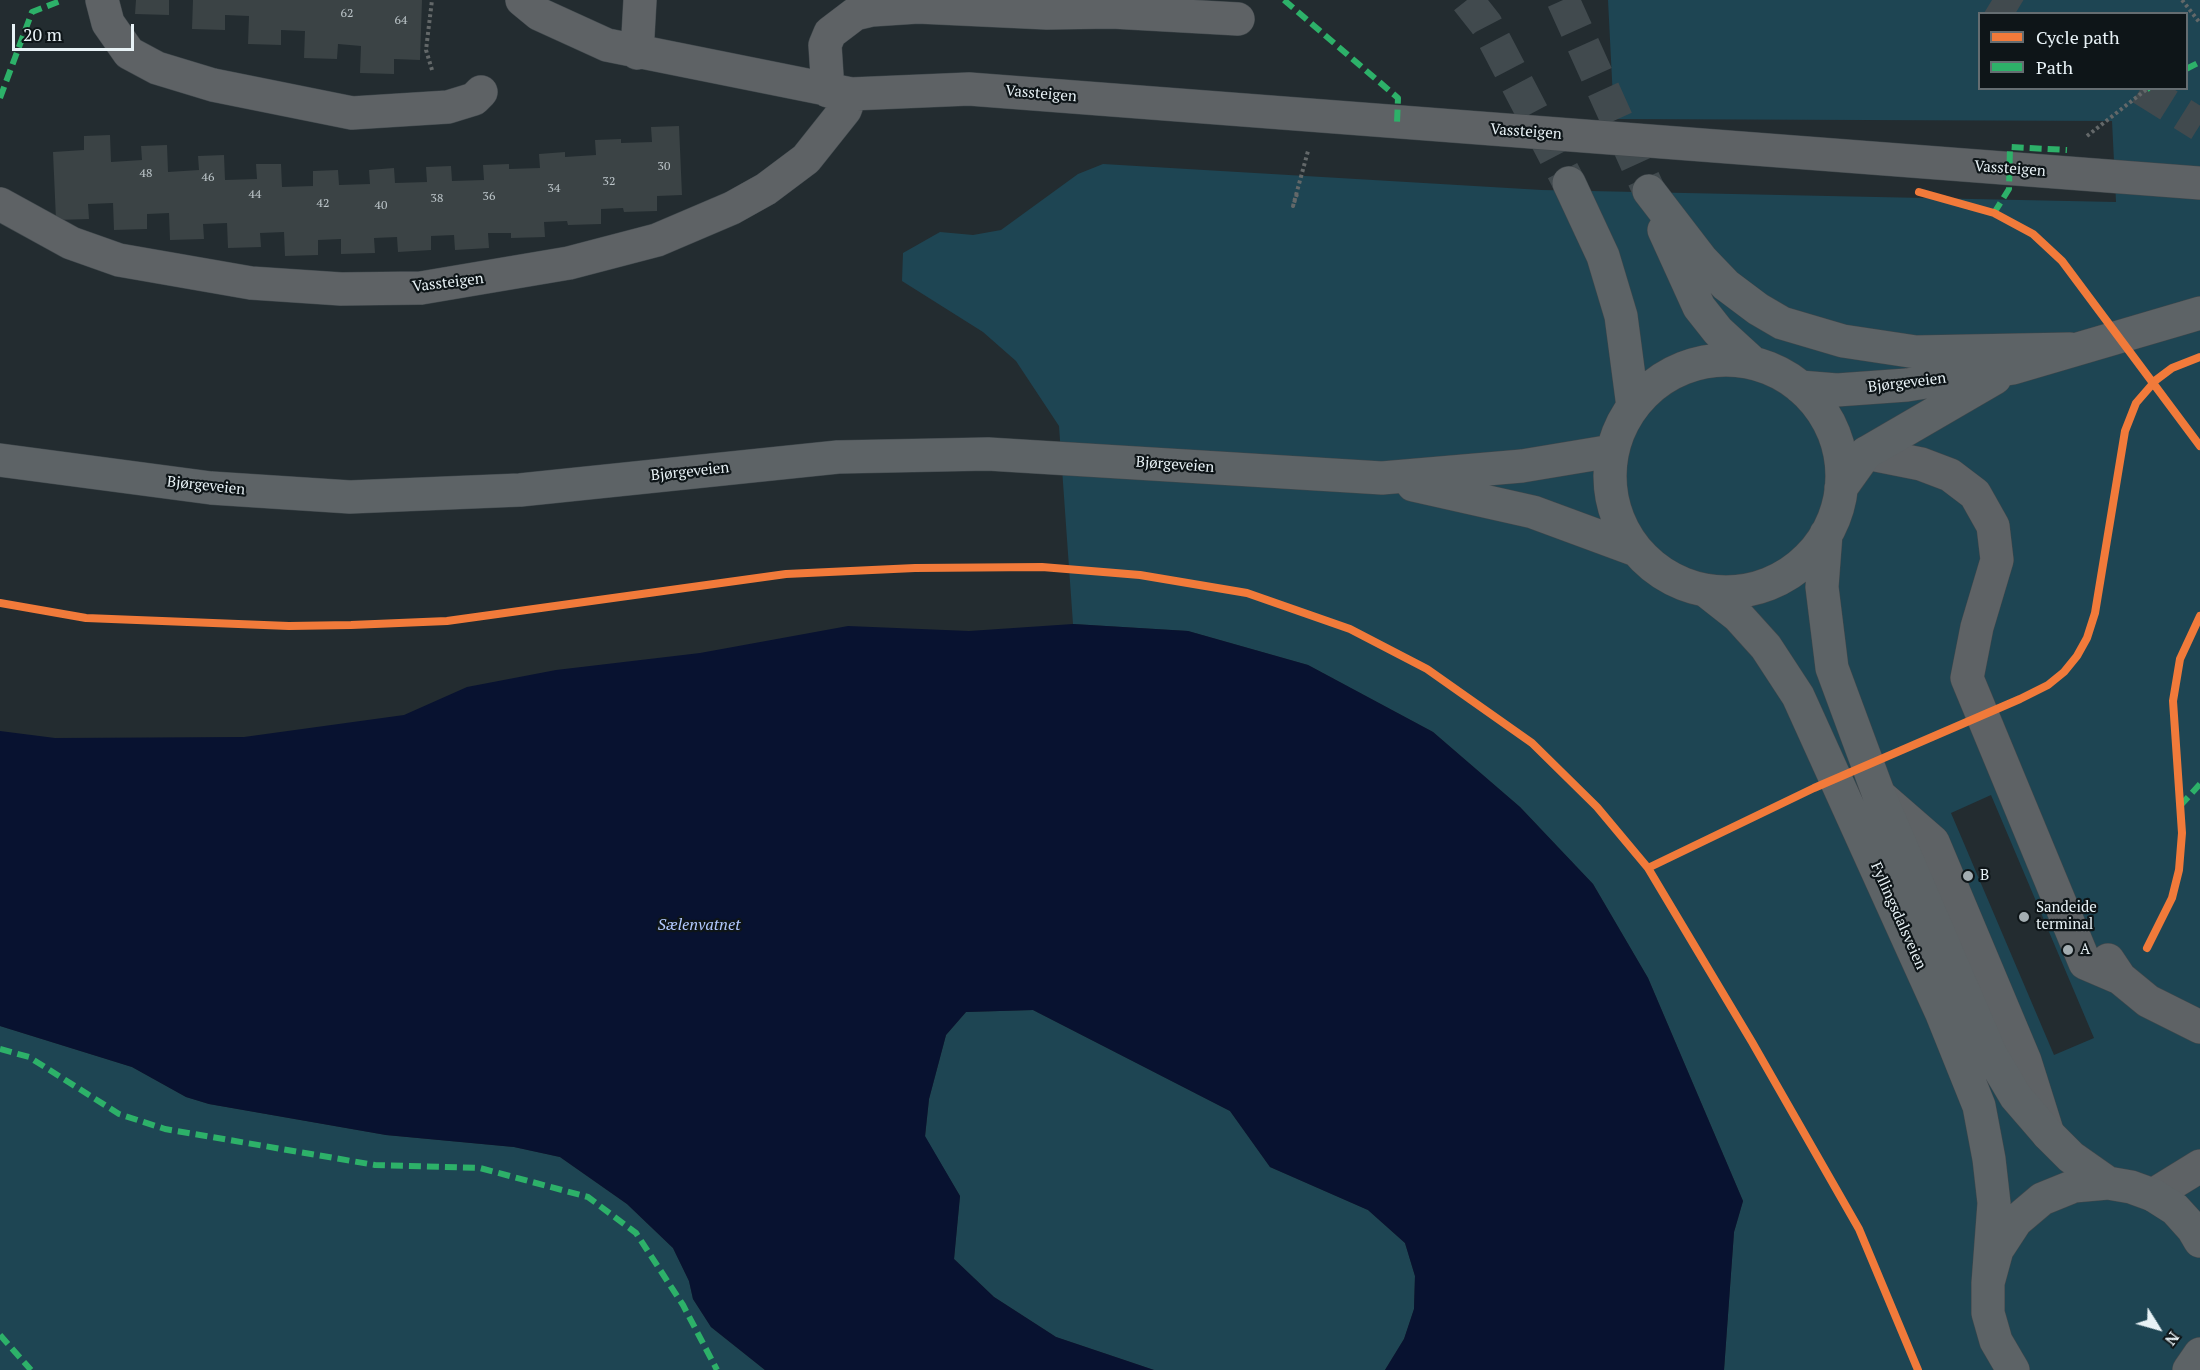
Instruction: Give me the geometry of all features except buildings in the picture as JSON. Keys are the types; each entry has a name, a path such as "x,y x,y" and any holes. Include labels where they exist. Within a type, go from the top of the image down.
{"main road":[{"path":"1569,183 1603,256 1621,316 1633,406"},
{"path":"1754,363 1718,331 1699,307 1673,252 1649,191 1702,260 1726,285 1782,323 1844,341 1916,352 2070,349"},
{"name":"Bjørgeveien","path":"1800,387 1837,390 1907,385 2013,368 2070,349 2200,313"},
{"path":"1720,360 1754,363 1778,372 1800,387 1828,421 1841,463 1841,488 1836,512 1826,534 1812,554 1790,573 1763,586 1735,592 1705,590 1671,578 1656,569 1636,550 1622,528 1613,504 1610,477 1612,451 1620,428 1633,406 1657,383 1687,367 1720,360"},
{"name":"Bjørgeveien","path":"1841,488 1866,453 2013,368"},
{"name":"Bjørgeveien","path":"0,460 211,488 350,497 520,490 838,457 988,454 1382,478 1522,466 1612,451"},
{"name":"Bjørgeveien","path":"1382,478 1533,512 1636,550"},
{"name":"Fyllingsdalsveien","path":"1826,534 1822,587 1832,668 1879,795 1992,1055 2016,1097 2071,1157 2108,1183"},
{"name":"Fyllingsdalsveien","path":"1705,590 1738,616 1766,647 1798,696 1942,1014 1978,1106 1989,1159 1994,1203 1988,1283"},
{"path":"2013,1370 1996,1341 1988,1313 1988,1283 1997,1250 2016,1221 2042,1199 2074,1186 2108,1183 2131,1187 2153,1195 2175,1209 2193,1229 2200,1241"},
{"path":"2189,1370 2200,1354"}],"street":[{"path":"102,0 108,23 129,53 157,68 213,85 352,113 444,107 474,99 481,92"},
{"name":"Vassteigen","path":"522,0 539,14 607,45 637,53 839,92 969,89 2200,183"},
{"path":"637,53 640,0"},
{"path":"839,92 825,45 830,33 840,22 855,14 872,10 918,7 1047,13 1112,12 1238,20"},
{"name":"Vassteigen","path":"0,204 71,243 119,260 251,283 341,289 421,288 496,278 569,263 657,240 732,208 766,189 806,159 845,110 839,92"},
{"path":"1866,453 1921,464 1950,475 1975,494 1993,526 1997,560 1977,627 1993,691 2060,862 2102,952 2120,978 2148,1001 2200,1027"},
{"path":"2153,1195 2200,1166"}],"path":[{"path":"432,0 426,50 444,107"},
{"path":"2182,0 2200,23"},
{"path":"2098,128 2146,90"},
{"path":"1297,194 1293,206 1310,145"}],"shaded area":[{"path":"1608,0 2200,0 2200,1370 1724,1370 1734,1232 1743,1201 1648,978 1593,884 1520,807 1433,732 1308,665 1188,631 1073,624 1059,426 1016,361 983,332 902,281 903,253 940,232 973,235 1001,230 1078,174 1103,164 1542,190 2116,202 2112,121 1614,119","holes":["1991,795 2094,1038 2054,1055 1951,813"]},
{"path":"1033,1010 1230,1111 1270,1167 1368,1210 1405,1243 1415,1276 1414,1309 1404,1339 1385,1370 1154,1370 1056,1337 994,1297 954,1259 960,1196 925,1137 929,1099 946,1035 966,1012"},
{"path":"0,1026 132,1067 186,1097 209,1104 386,1135 514,1147 560,1157 627,1204 673,1248 689,1281 693,1299 711,1327 765,1370 0,1370"}],"water":[{"name":"Sælenvatnet","path":"1073,624 1188,631 1308,665 1433,732 1520,807 1593,884 1648,978 1743,1201 1734,1232 1724,1370 1385,1370 1404,1339 1414,1309 1415,1276 1405,1243 1368,1210 1270,1167 1230,1111 1033,1010 966,1012 946,1035 929,1099 925,1136 960,1196 954,1259 994,1297 1056,1337 1154,1370 765,1370 711,1327 693,1299 689,1281 673,1248 627,1204 560,1157 514,1147 386,1135 209,1104 186,1097 132,1067 0,1026 0,731 55,738 244,737 404,715 467,687 556,670 700,653 848,626 969,631"}],"tunnel":[{"path":"1467,0 1486,24 1569,183"},
{"path":"1563,0 1649,191"},
{"path":"1992,0 2012,12"},
{"path":"2144,90 2200,125"}],"marked path":[{"path":"0,98 32,12 63,0"},
{"path":"1284,0 1398,98 1397,123"},
{"path":"2188,68 2200,62"},
{"path":"1994,213 2009,189 2010,147 2067,150"},
{"path":"2180,806 2200,784"},
{"path":"0,1049 29,1057 119,1114 165,1129 375,1165 480,1168 588,1197 636,1233 683,1305 717,1370"},
{"path":"0,1335 31,1370"}],"cycle path":[{"path":"1919,192 1994,213 2033,234 2062,261 2200,446"},
{"path":"1648,868 1814,788 2020,699 2048,685 2064,672 2077,656 2087,638 2095,613 2125,431 2136,403 2156,380 2172,368 2200,357"},
{"path":"0,603 86,618 289,626 351,625 447,621 786,574 915,568 1042,567 1140,575 1247,593 1350,629 1427,669 1532,743 1597,807 1648,868 1752,1042 1859,1229 1918,1370"},
{"path":"2147,948 2172,898 2179,870 2182,833 2173,701 2180,659 2200,616"}],"place":[{"name":"B","path":"1968,876"},
{"name":"Sandeide terminal","path":"2024,917"},
{"name":"A","path":"2068,950"}]}
